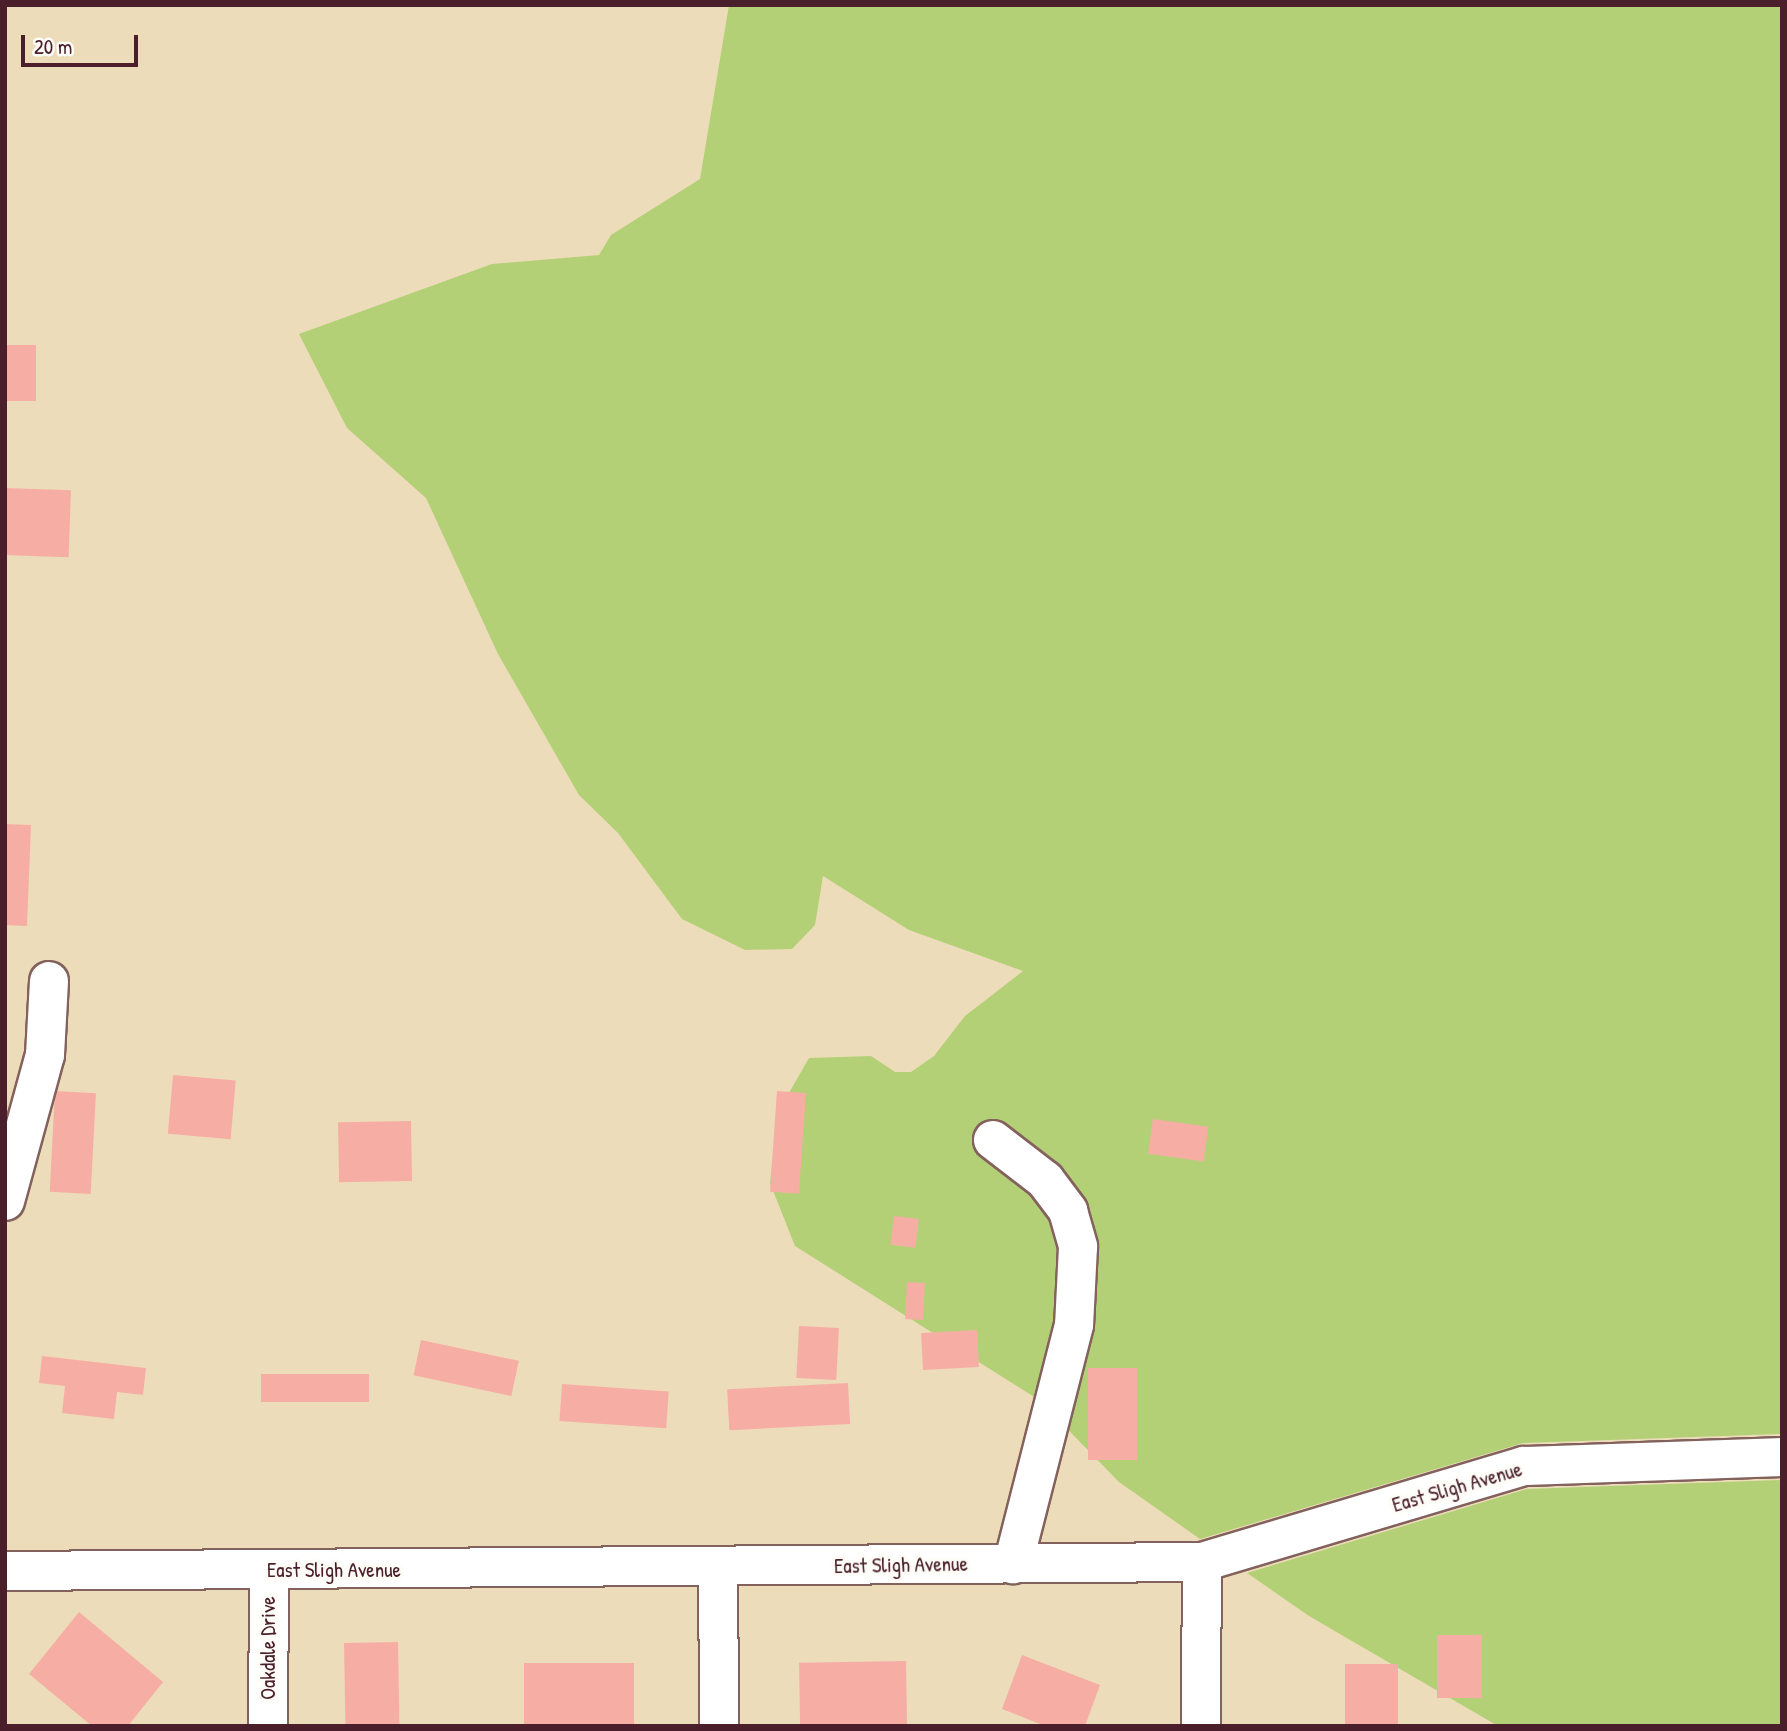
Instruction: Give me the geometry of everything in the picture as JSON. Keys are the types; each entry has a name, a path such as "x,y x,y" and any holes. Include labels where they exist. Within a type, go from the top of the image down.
{"street":[{"path":"5,1201 45,1055 49,981"},
{"path":"993,1140 1045,1181 1068,1211 1078,1247 1074,1325 1013,1564"},
{"name":"East Sligh Avenue","path":"5,1571 1202,1562 1524,1466 1782,1457"},
{"path":"1201,1726 1202,1562"},
{"path":"718,1566 719,1726"},
{"name":"Oakdale Drive","path":"268,1726 269,1570"}],"green space":[{"path":"729,5 1782,5 1782,1434 1523,1443 1200,1539 1119,1482 1039,1400 795,1246 770,1183 778,1112 809,1058 871,1056 895,1072 911,1072 934,1056 965,1016 1023,971 909,930 823,876 815,925 792,949 745,950 682,919 618,833 579,795 498,654 426,498 347,428 299,334 492,264 599,255 611,235 700,179"},
{"path":"1782,1480 1782,1726 1498,1726 1309,1616 1247,1573 1527,1489"}],"building":[{"path":"5,345 36,345 36,401 5,401"},
{"path":"5,488 71,490 69,557 5,555"},
{"path":"5,824 31,825 27,926 5,925"},
{"path":"173,1075 236,1080 231,1139 168,1134"},
{"path":"55,1091 96,1093 91,1194 50,1192"},
{"path":"777,1091 806,1093 799,1194 770,1192"},
{"path":"1153,1119 1208,1127 1204,1161 1148,1154"},
{"path":"411,1121 412,1181 339,1182 338,1122"},
{"path":"894,1216 919,1219 915,1248 890,1245"},
{"path":"907,1282 925,1283 923,1320 905,1319"},
{"path":"799,1326 839,1328 836,1380 796,1378"},
{"path":"977,1330 979,1367 923,1370 921,1333"},
{"path":"421,1340 519,1361 511,1396 414,1375"},
{"path":"42,1356 146,1368 143,1395 117,1392 114,1419 62,1413 65,1386 39,1383"},
{"path":"1088,1368 1137,1368 1137,1460 1088,1460"},
{"path":"261,1374 369,1374 369,1402 261,1402"},
{"path":"848,1383 850,1424 729,1430 727,1389"},
{"path":"562,1384 669,1391 666,1428 559,1421"},
{"path":"79,1612 163,1682 128,1726 92,1726 29,1674"},
{"path":"1437,1635 1482,1635 1482,1698 1437,1698"},
{"path":"398,1642 399,1726 345,1726 344,1643"},
{"path":"1022,1655 1100,1685 1085,1726 1045,1726 1002,1709"},
{"path":"906,1661 907,1726 800,1726 799,1663"},
{"path":"524,1663 634,1663 634,1726 524,1726"},
{"path":"1345,1664 1398,1664 1398,1726 1345,1726"}]}
